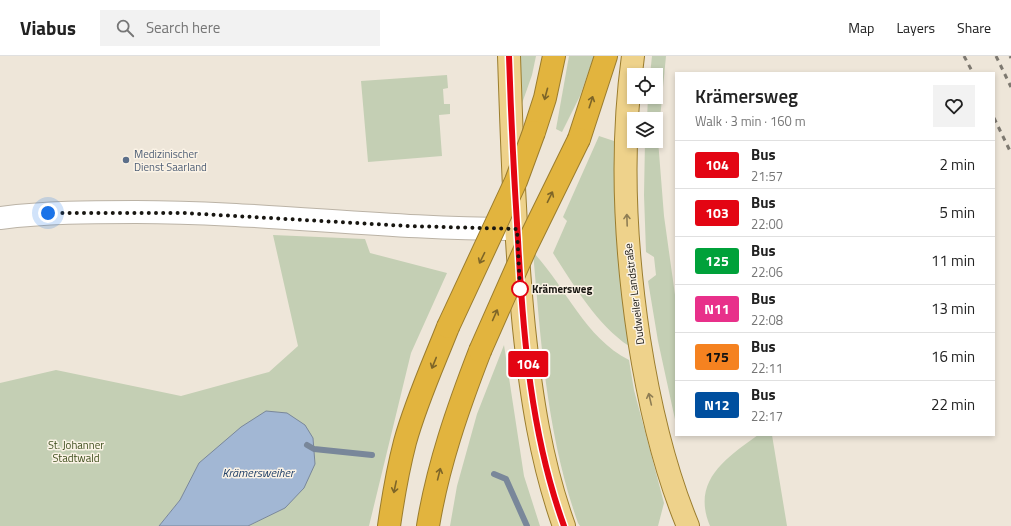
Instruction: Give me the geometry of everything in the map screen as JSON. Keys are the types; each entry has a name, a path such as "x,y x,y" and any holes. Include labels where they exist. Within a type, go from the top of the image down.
{"highway":[{"path":"389,526 405,442 420,396 448,327 513,188 546,98 554,56"},
{"path":"428,526 444,455 458,407 480,351 526,247 579,139 606,56"}],"main road":[{"path":"508,56 520,288 531,388 549,481 564,526"},
{"name":"Dudweiler Landstraße","path":"633,56 626,138 628,249 632,295 648,391 676,516 688,526"}],"street":[{"path":"0,218 60,212 184,213 408,226 517,229"}],"green space":[{"path":"516,56 536,56 532,75 519,112"},
{"path":"569,56 594,56 580,96 562,132 556,129"},
{"path":"652,56 666,56 663,88 663,68 651,68"},
{"path":"447,75 448,88 443,89 444,104 450,104 450,114 439,115 442,156 368,162 361,81"},
{"path":"648,104 661,104 661,112 647,112"},
{"path":"599,136 614,141 617,244 629,346 606,327 596,316 577,291 553,253 567,221 563,217"},
{"path":"645,148 659,148 664,216 675,295 675,419 658,341 648,281 656,275 654,257 646,252 644,195"},
{"name":"St. Johanner Stadtwald","path":"273,235 365,239 370,253 447,273 411,353 369,526 248,526 285,508 315,464 313,438 220,447 199,463 180,500 159,526 0,526 0,383 56,370 181,396 269,372 298,346"},
{"path":"533,252 556,280 588,325 613,350 629,360 634,390 664,503 658,526 580,526 578,523 567,490 552,423 539,320"},
{"path":"504,345 524,476 540,526 450,526 457,486 477,414"},
{"path":"757,436 772,436 787,526 710,526 705,510 705,496 708,483 715,472 734,453"}],"water":[{"name":"Krämersweiher","path":"266,411 287,413 305,425 313,438 315,464 304,488 285,508 248,526 159,526 180,500 199,463 241,427"}],"waterway":[{"path":"307,445 314,449 372,455"},
{"path":"494,474 506,479 527,526"}],"railway":[{"path":"964,56 972,72"},
{"path":"996,56 1011,87"},
{"path":"995,120 1011,153"}],"bus line":[{"name":"104","path":"509,56 520,288 531,388 542,451 551,488 564,526"}],"place":[{"name":"Medizinischer Dienst Saarland","path":"126,160"},
{"name":"Krämersweg","path":"520,289"}],"route":[{"path":"48,213 184,213 408,226 517,229 520,289"}]}
